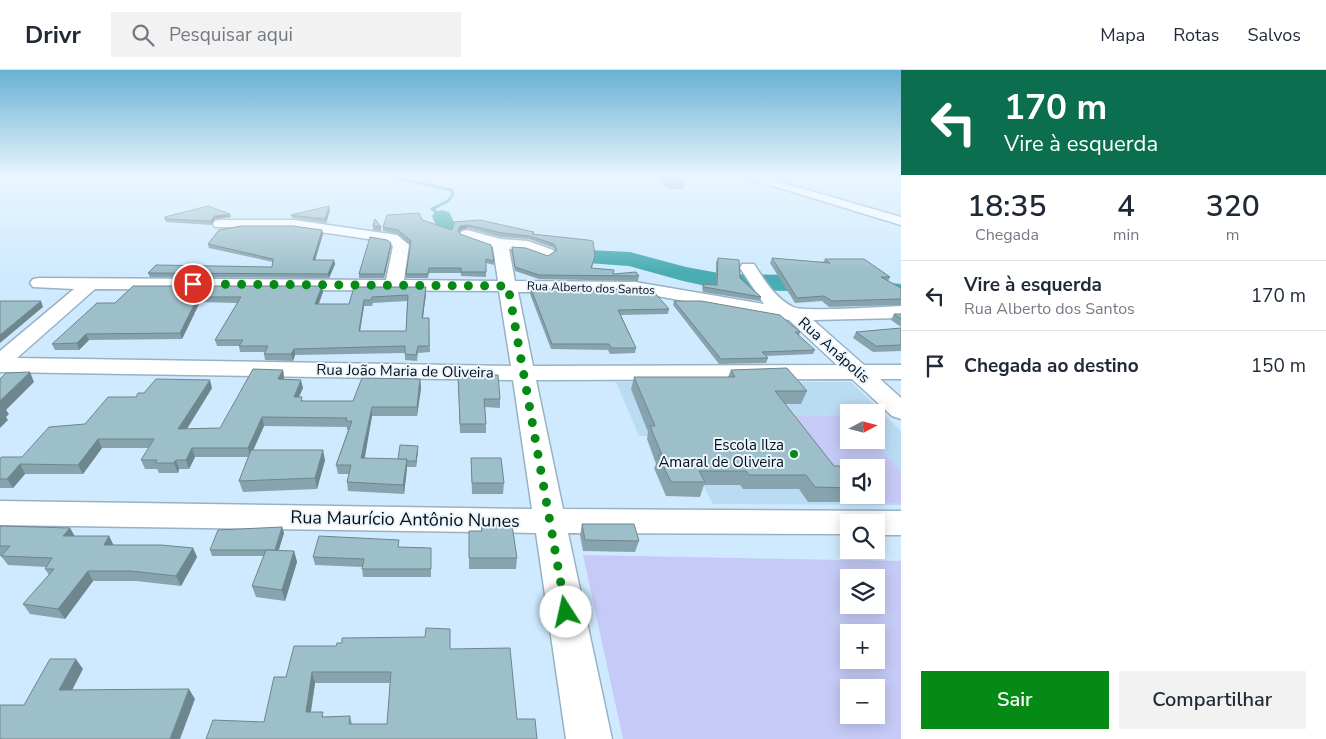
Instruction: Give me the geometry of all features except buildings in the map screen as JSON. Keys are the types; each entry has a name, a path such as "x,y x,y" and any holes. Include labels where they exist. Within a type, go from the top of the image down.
{"street":[{"path":"860,209 901,221"},
{"path":"220,224 294,224 392,238 401,245 394,285"},
{"path":"467,234 500,244 528,246 547,253"},
{"path":"500,244 589,739"},
{"name":"Rua Anápolis","path":"754,279 776,306 796,315 901,411"},
{"name":"Rua Alberto dos Santos","path":"39,283 89,285 394,285 651,288 796,315 901,312"},
{"path":"0,363 89,285"},
{"name":"Rua João Maria de Oliveira","path":"0,363 524,373 901,372"},
{"name":"Rua Maurício Antônio Nunes","path":"0,513 550,521 840,522"},
{"path":"885,522 901,523"}],"shaded area":[{"name":"Escola Ilza Amaral de Oliveira","path":"616,382 851,382 873,404 840,404 840,449 885,449 885,415 901,431 901,505 713,504 678,436 639,436"},
{"path":"783,416 840,416 840,449 880,449 901,471 901,503 885,503 885,459 840,459 840,489"},
{"path":"583,555 901,561 901,739 623,739"}],"waterway":[{"path":"432,209 442,216"},
{"path":"442,216 445,226 458,231"},
{"path":"567,256 630,259 683,274 724,282 793,283 901,292"}],"place":[{"name":"Escola Ilza Amaral de Oliveira","path":"794,454"}],"route":[{"path":"193,284 508,286 566,612"}]}
